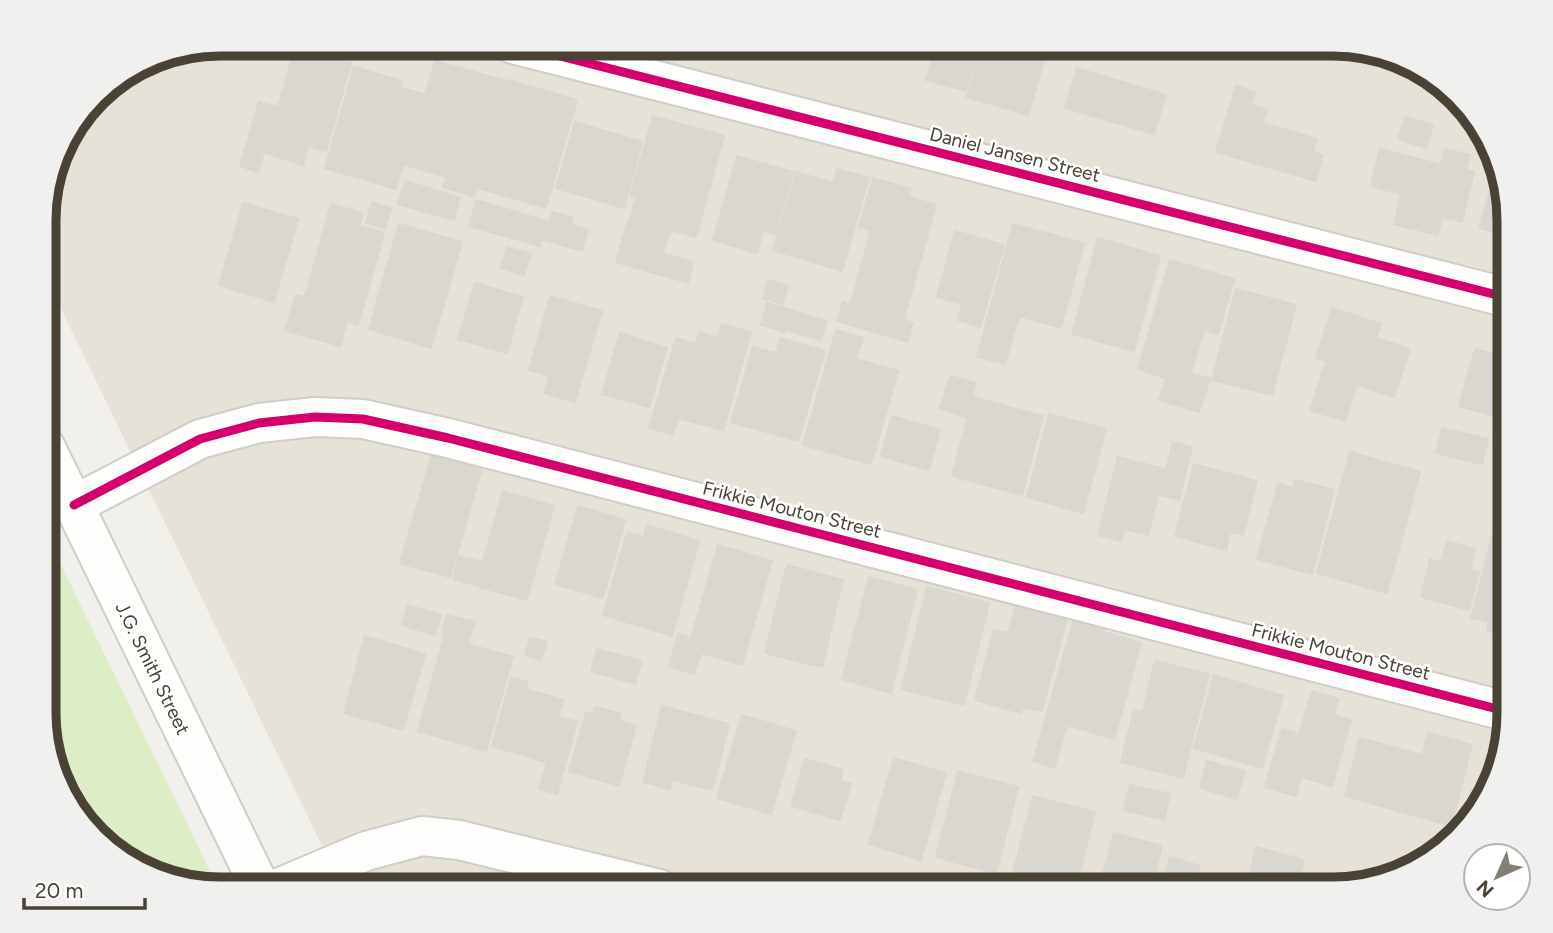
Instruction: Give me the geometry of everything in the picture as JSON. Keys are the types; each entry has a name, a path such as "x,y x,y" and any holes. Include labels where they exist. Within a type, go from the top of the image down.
{"street":[{"name":"Daniel Jansen Street","path":"560,56 1497,295"},
{"name":"Frikkie Mouton Street","path":"74,505 200,439 259,423 315,417 363,419 461,441 1497,709"},
{"name":"J.G. Smith Street","path":"56,468 255,877"},
{"path":"304,877 366,851 422,836 459,840 610,877"}],"shaded area":[{"path":"220,56 1333,56 1375,62 1396,68 1415,78 1441,97 1469,129 1488,167 1497,209 1497,724 1485,776 1475,795 1456,821 1424,849 1386,868 1344,877 337,877 56,299 57,199 68,157 90,120 104,104 138,78 188,59"}],"green space":[{"path":"56,555 213,877 199,876 157,865 129,849 97,821 68,776 57,734"}],"building":[{"path":"293,56 328,56 351,63 326,151 308,146 303,165 265,153"},
{"path":"933,56 976,56 966,91 926,80"},
{"path":"978,56 1045,56 1028,115 967,97"},
{"path":"435,61 507,81 474,196 443,187 446,177 405,165"},
{"path":"354,67 402,81 400,87 423,94 396,189 325,168"},
{"path":"1077,68 1166,95 1154,134 1065,108"},
{"path":"509,80 577,100 546,208 478,188"},
{"path":"1236,86 1255,92 1251,105 1267,110 1263,123 1317,139 1313,151 1323,155 1316,181 1216,152"},
{"path":"259,102 277,107 258,172 240,166"},
{"path":"653,116 724,136 696,237 630,219 636,198 630,196"},
{"path":"1405,117 1433,125 1426,148 1398,139"},
{"path":"575,122 642,142 624,208 556,188"},
{"path":"1380,149 1441,165 1445,149 1470,155 1466,170 1474,172 1462,222 1442,217 1438,235 1394,224 1401,194 1371,186"},
{"path":"737,156 793,172 775,234 763,231 757,253 713,240"},
{"path":"837,169 869,178 842,271 773,250 796,172 833,183"},
{"path":"873,178 911,189 908,197 936,205 904,319 851,303 871,230 859,227"},
{"path":"405,181 460,198 454,220 398,204"},
{"path":"1492,182 1497,209 1497,233 1479,228"},
{"path":"476,200 547,221 540,246 469,226"},
{"path":"372,202 391,208 385,228 366,223"},
{"path":"243,203 298,219 274,302 219,285"},
{"path":"331,204 363,213 359,226 384,233 358,325 347,321 340,346 285,330 296,295 305,297"},
{"path":"552,212 573,218 571,225 588,230 582,251 544,240"},
{"path":"628,220 670,232 663,253 693,262 688,283 616,262"},
{"path":"399,224 462,242 431,348 369,329"},
{"path":"1013,224 1084,243 1061,328 1019,316 1005,364 977,357"},
{"path":"955,231 1004,245 980,327 958,320 962,304 937,297"},
{"path":"1098,238 1160,256 1134,351 1072,334"},
{"path":"507,247 531,254 524,275 501,268"},
{"path":"1170,260 1234,279 1218,334 1204,330 1191,373 1210,379 1199,412 1159,400 1166,378 1138,369"},
{"path":"768,280 788,286 783,304 763,298"},
{"path":"475,283 523,297 507,353 458,339"},
{"path":"1236,289 1296,305 1272,395 1212,380"},
{"path":"550,296 602,311 575,402 544,393 549,376 529,370"},
{"path":"843,302 913,323 908,342 837,321"},
{"path":"767,303 792,310 785,332 761,325"},
{"path":"1332,308 1381,324 1376,338 1410,349 1394,397 1357,385 1345,421 1310,410 1326,361 1316,358"},
{"path":"794,311 827,321 821,340 788,331"},
{"path":"722,324 751,332 723,430 678,418 673,435 649,428 676,338 696,344 699,332 718,338"},
{"path":"836,330 863,338 856,359 898,371 871,464 803,445"},
{"path":"620,333 667,348 649,407 602,394"},
{"path":"780,338 825,351 798,441 731,422 753,347 776,353"},
{"path":"1475,349 1497,355 1497,417 1459,406"},
{"path":"950,376 976,383 966,417 940,409"},
{"path":"973,397 1043,416 1022,495 952,476"},
{"path":"1049,414 1106,429 1083,513 1027,497"},
{"path":"892,416 940,430 929,470 881,456"},
{"path":"1442,428 1488,439 1482,464 1436,453"},
{"path":"1173,442 1192,447 1179,500 1160,495"},
{"path":"1350,452 1420,472 1387,593 1317,573"},
{"path":"432,454 482,469 450,577 400,563"},
{"path":"1118,457 1165,469 1148,535 1124,529 1121,541 1098,535"},
{"path":"1194,464 1257,481 1243,535 1230,532 1226,550 1175,536"},
{"path":"1295,480 1334,490 1312,574 1257,559 1278,484 1293,488"},
{"path":"503,491 554,506 527,600 476,586"},
{"path":"578,506 625,520 603,598 555,584"},
{"path":"647,525 699,541 672,636 603,615 627,533 644,537"},
{"path":"1492,536 1497,537 1497,633 1487,631 1489,622 1471,618"},
{"path":"1447,541 1475,549 1470,570 1479,572 1469,610 1421,597 1430,559 1441,563"},
{"path":"718,545 772,561 742,665 701,653 694,674 669,666 678,634 691,638"},
{"path":"459,556 482,562 475,585 453,579"},
{"path":"787,565 843,580 822,667 765,653"},
{"path":"869,577 917,590 891,693 842,679"},
{"path":"927,587 989,603 964,705 902,689"},
{"path":"1017,601 1068,615 1042,711 1023,707 1021,713 975,700 994,630 1008,633"},
{"path":"408,605 441,615 435,635 402,625"},
{"path":"447,615 475,622 468,642 442,634"},
{"path":"1075,616 1106,626 1104,632 1141,643 1114,739 1067,725 1054,768 1033,761"},
{"path":"365,636 425,654 403,730 344,713"},
{"path":"444,637 513,657 486,751 418,731"},
{"path":"530,637 547,642 541,660 525,655"},
{"path":"597,649 642,661 635,684 591,671"},
{"path":"1155,661 1209,674 1183,778 1121,762 1134,710 1143,711"},
{"path":"1214,675 1283,696 1262,768 1194,748"},
{"path":"511,678 528,682 526,689 563,700 545,762 492,746"},
{"path":"1312,691 1338,699 1334,715 1351,720 1332,786 1301,777 1296,796 1265,787 1282,729 1299,734"},
{"path":"662,706 729,724 712,790 672,780 670,789 643,782"},
{"path":"595,707 621,714 619,721 636,726 619,786 569,771 586,712 593,714"},
{"path":"742,715 796,731 771,814 717,798"},
{"path":"560,717 577,722 557,794 539,789"},
{"path":"1428,733 1472,745 1451,826 1345,796 1360,738 1422,755"},
{"path":"894,758 946,773 921,860 869,844"},
{"path":"805,759 843,770 840,781 851,784 840,820 791,806"},
{"path":"1207,761 1245,771 1237,799 1200,788"},
{"path":"958,771 1018,787 996,873 936,857"},
{"path":"1130,785 1170,794 1164,820 1124,810"},
{"path":"1033,796 1095,812 1078,877 1012,877"},
{"path":"1114,833 1162,846 1154,877 1102,877"},
{"path":"1256,847 1304,860 1300,877 1249,877"},
{"path":"1170,857 1200,866 1197,877 1164,877"}],"cycle path":[{"path":"560,56 1497,295"},
{"path":"74,505 200,439 259,423 315,417 363,419 448,438 1497,709"}]}
